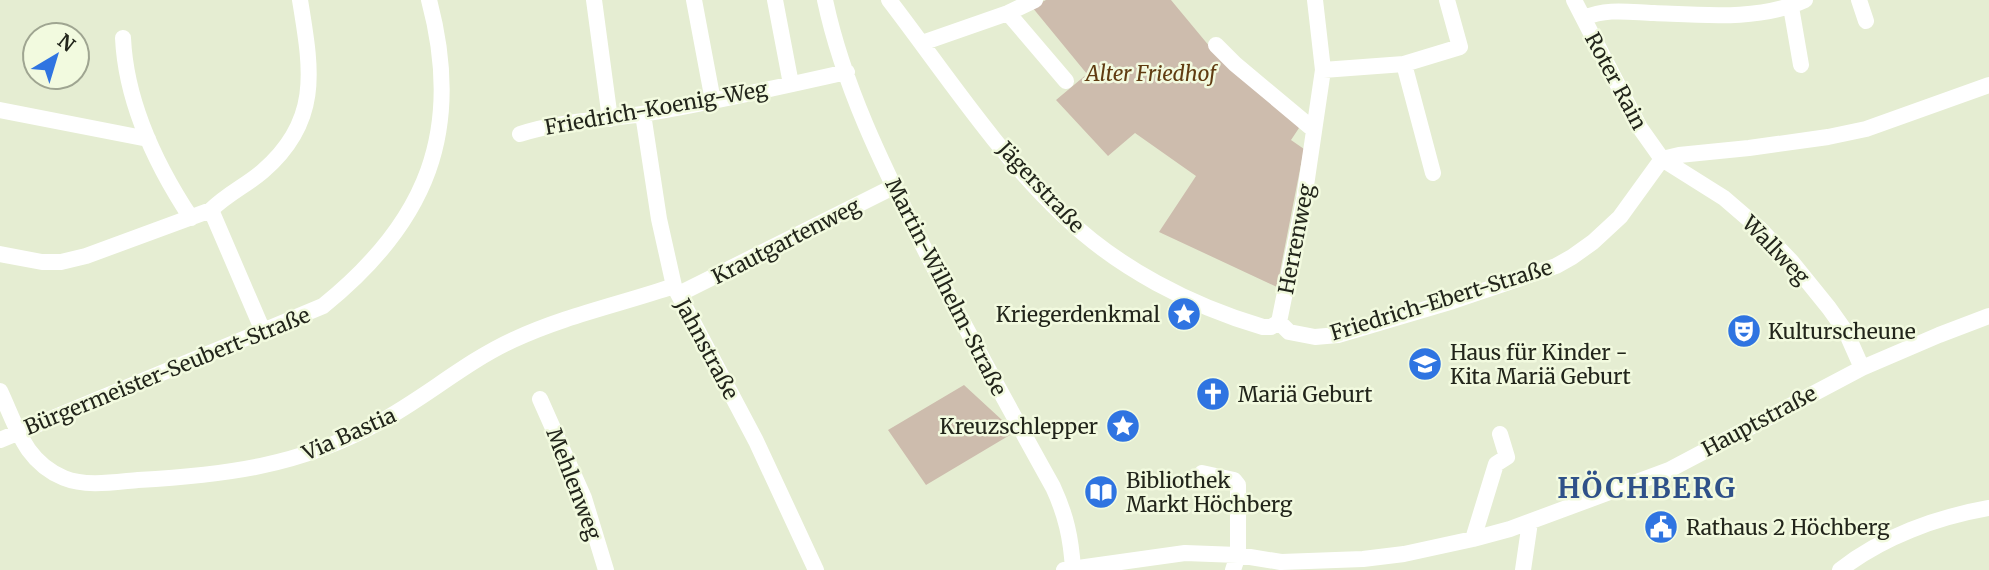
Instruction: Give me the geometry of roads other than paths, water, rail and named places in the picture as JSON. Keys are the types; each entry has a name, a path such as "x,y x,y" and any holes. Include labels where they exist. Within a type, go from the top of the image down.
{"street":[{"path":"0,254 42,262 61,262 86,256 211,210 225,196 261,173 281,154 295,134 310,89 309,53 300,0"},
{"name":"Bürgermeister-Seubert-Straße","path":"0,440 323,306 382,252 408,214 429,168 443,110 441,58 429,0"},
{"path":"594,0 610,119"},
{"path":"694,0 713,101"},
{"name":"Friedrich-Koenig-Weg","path":"775,0 791,84"},
{"name":"Martin-Wilhelm-Straße","path":"825,0 853,94 893,187 954,307 1053,487 1069,525 1068,569"},
{"name":"Jägerstraße","path":"889,0 1032,183 1090,239 1176,294 1263,327 1271,327 1279,322"},
{"path":"922,43 1007,13 1035,0"},
{"name":"Herrenweg","path":"1301,333 1289,332 1279,322 1304,199 1323,70 1315,0"},
{"path":"1323,70 1404,64 1460,47 1447,0"},
{"name":"Roter Rain","path":"1574,0 1640,128 1662,159"},
{"path":"1859,0 1866,21"},
{"path":"1584,18 1600,11 1730,14 1798,3 1801,65"},
{"path":"1007,13 1066,81"},
{"path":"123,38 127,71 148,139 191,218"},
{"path":"1216,45 1314,130"},
{"path":"1404,64 1433,173"},
{"name":"Friedrich-Koenig-Weg","path":"520,134 541,128 713,101 847,72"},
{"path":"1662,159 1828,137 1866,129 1989,85"},
{"path":"0,110 148,139"},
{"name":"Jahnstraße","path":"643,114 659,219 676,290 765,460 816,570"},
{"name":"Friedrich-Ebert-Straße","path":"1301,333 1315,337 1338,335 1453,301 1556,266 1593,242 1620,217 1662,159"},
{"name":"Wallweg","path":"1662,159 1724,198 1791,261 1846,332 1862,368"},
{"name":"Krautgartenweg","path":"676,290 893,187"},
{"path":"211,210 263,331"},
{"name":"Via Bastia","path":"0,391 17,432 32,455 48,469 66,479 87,483 210,476 273,465 317,451 375,425 409,406 482,356 514,340 552,325 676,290"},
{"name":"Hauptstraße","path":"1068,569 1185,553 1236,562 1282,566 1363,565 1473,539 1530,522 1669,470 1862,368 1989,316"},
{"name":"Mehlenweg","path":"540,399 584,498 606,570"},
{"path":"1473,539 1496,464 1507,457 1500,434"},
{"path":"1202,473 1246,483 1236,562"},
{"path":"1840,570 1888,541 1943,519 1989,508"},
{"path":"1523,570 1530,522"}],"place":[{"name":"Kriegerdenkmal","path":"1184,314"},
{"name":"Kulturscheune","path":"1744,331"},
{"name":"Haus für Kinder - Kita Mariä Geburt","path":"1425,364"},
{"name":"Mariä Geburt","path":"1213,394"},
{"name":"Kreuzschlepper","path":"1123,426"},
{"name":"Bibliothek Markt Höchberg","path":"1101,492"},
{"name":"Rathaus 2 Höchberg","path":"1661,527"}],"district":[{"name":"HÖCHBERG","path":"1647,488"}],"park label":[{"name":"Alter Friedhof","path":"1151,73"}]}
